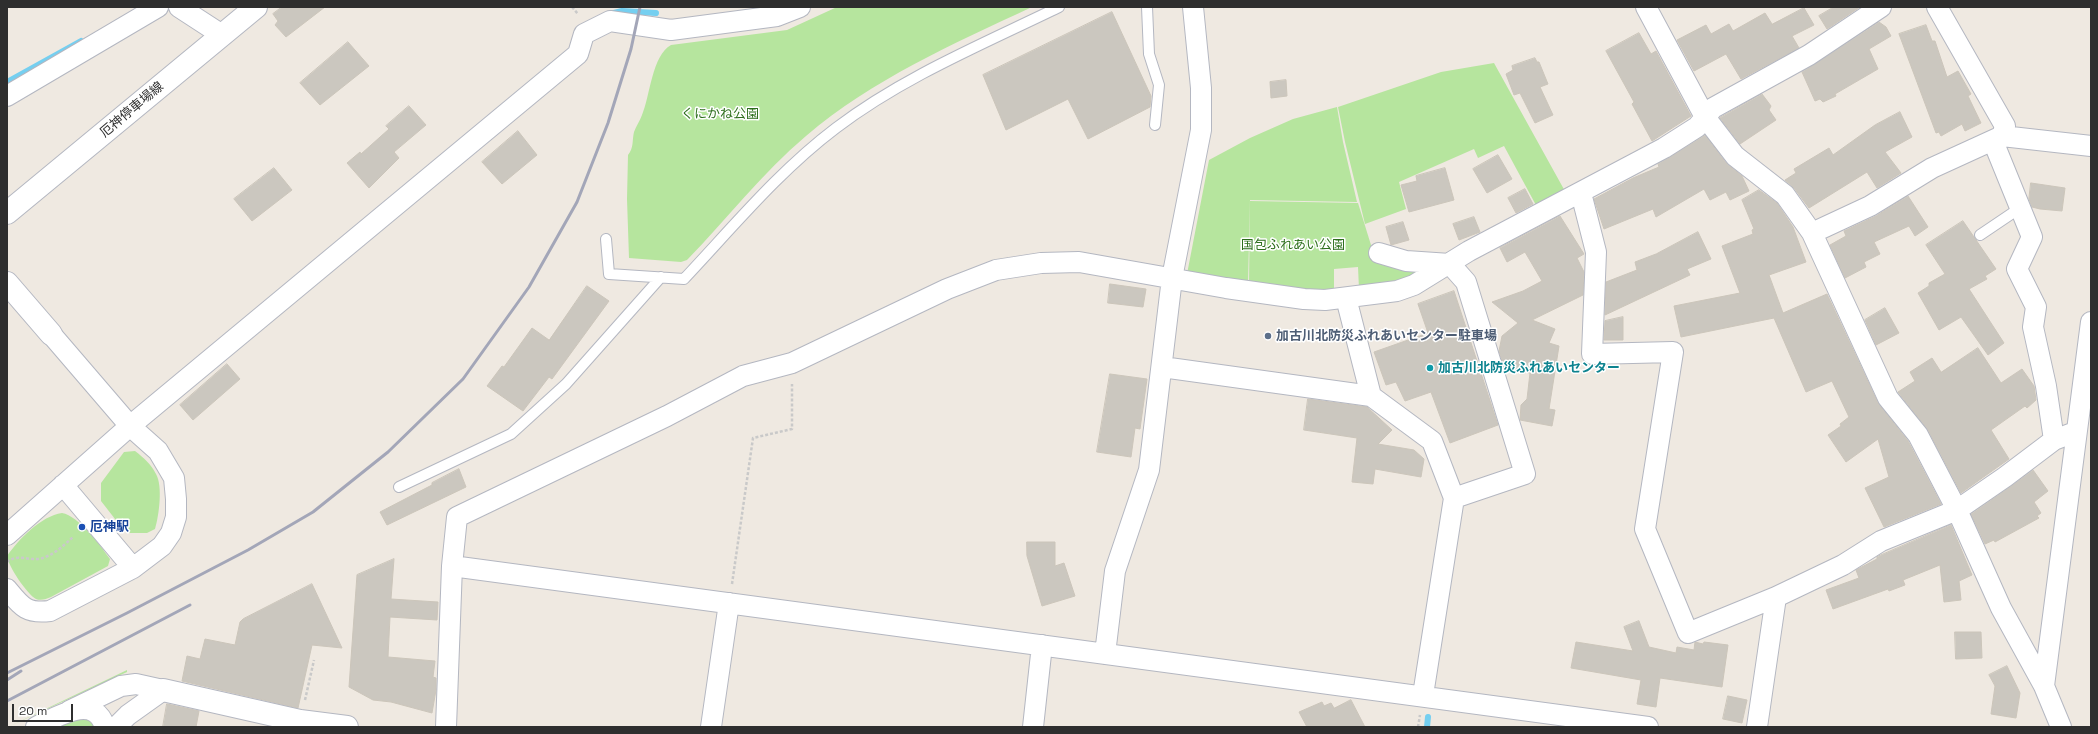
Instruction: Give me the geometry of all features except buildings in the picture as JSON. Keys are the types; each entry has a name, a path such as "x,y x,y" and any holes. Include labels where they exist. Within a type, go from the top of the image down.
{"main road":[{"name":"厄神停車場線","path":"7,213 256,7"},
{"path":"7,283 51,334"},
{"path":"163,690 300,721 347,727"}],"street":[{"path":"7,96 158,7"},
{"path":"179,7 222,35"},
{"path":"7,535 130,426 578,54 584,34 610,21 671,30 777,16 800,7"},
{"path":"1105,654 1115,571 1149,470 1172,278 1201,130 1201,88 1193,7"},
{"path":"1646,7 1705,117 1735,156 1785,195 1812,233 1888,398 1918,435 1957,510 2001,608 2044,686 2061,727"},
{"path":"446,727 452,566 457,517 667,416 742,376 792,364 947,289 996,270 1041,263 1079,262 1304,299 1325,300 1397,291 1414,285 1469,251 1664,148 1697,127 1713,108 1809,55 1881,7"},
{"path":"1937,7 2005,126 1997,139"},
{"path":"1812,233 1870,206 1932,168 1997,139 2091,146"},
{"path":"1997,139 2020,208 2032,237 2017,270 2036,307 2033,327 2046,386 2054,440"},
{"path":"1581,192 1596,252 1592,354 1673,352 1645,529 1688,633 1776,597 1843,565 1881,541 1957,510 2005,477 2054,440 2075,432"},
{"path":"1379,254 1406,261 1450,264 1466,282 1525,474 1454,498"},
{"path":"1346,298 1372,396"},
{"path":"2044,686 2075,432 2091,322"},
{"path":"7,589 24,608 37,613 50,611 133,568 162,546 171,533 176,517 174,478 158,451 130,426 51,334"},
{"path":"1162,367 1372,396 1432,441 1454,498 1423,695"},
{"path":"63,485 133,568"},
{"path":"452,566 1105,654 1423,695 1648,727"},
{"path":"1757,727 1776,597"},
{"path":"711,727 729,603"},
{"path":"1033,727 1042,645"},
{"path":"36,727 121,686 136,684 163,690"},
{"path":"116,727 128,714 163,690"},
{"path":"69,712 81,708 92,710 101,717 105,727"}],"lane":[{"path":"606,239 609,274 684,279 790,166 836,128 874,101 918,76 1059,7"},
{"path":"1147,7 1149,54 1159,85 1155,125"},
{"path":"1980,235 2020,208"},
{"path":"399,487 511,434 566,384 661,277"}],"path":[{"path":"729,603 753,438 792,429 792,364"},
{"path":"7,562 11,559 25,557 38,559 52,554 73,538"},
{"path":"300,721 314,660"}],"green space":[{"name":"くにかね公園","path":"837,7 1032,7 914,64 858,97 832,116 806,136 774,165 687,260 681,262 629,258 627,199 628,155 632,147 634,132 645,107 652,77 665,50 671,45 787,30"},
{"path":"1494,63 1566,193 1537,207 1504,146 1478,158 1474,149 1399,182 1406,209 1365,224 1338,107 1441,72"},
{"path":"1337,107 1343,142 1357,202 1250,200 1248,283 1187,274 1209,160 1250,138 1293,119"},
{"name":"国包ふれあい公園","path":"1250,201 1358,203 1375,258 1422,271 1414,276 1359,289 1358,267 1334,269 1334,291 1297,290 1249,284"},
{"path":"135,451 152,467 158,479 160,501 155,529 147,533 130,533 122,528 101,501 101,483 124,452"},
{"path":"62,513 69,515 82,525 110,559 108,566 51,597 44,600 38,600 28,592 18,579 8,561 7,556 31,529 46,519"},
{"path":"127,670 127,672 8,727"},
{"path":"88,716 96,727 52,727"}],"waterway":[{"path":"610,14 622,11 656,13"},
{"path":"7,82 81,41"},
{"path":"1427,727 1428,717"}],"railway":[{"path":"7,673 248,550 313,512 388,452 463,379 529,287 577,202 608,123 631,49 640,7"},
{"path":"7,701 190,605"},
{"path":"7,680 21,671"}],"place":[{"name":"加古川北防災ふれあいセンター駐車場","path":"1268,336"},
{"name":"加古川北防災ふれあいセンター","path":"1430,368"},
{"name":"厄神駅","path":"82,527"}]}
